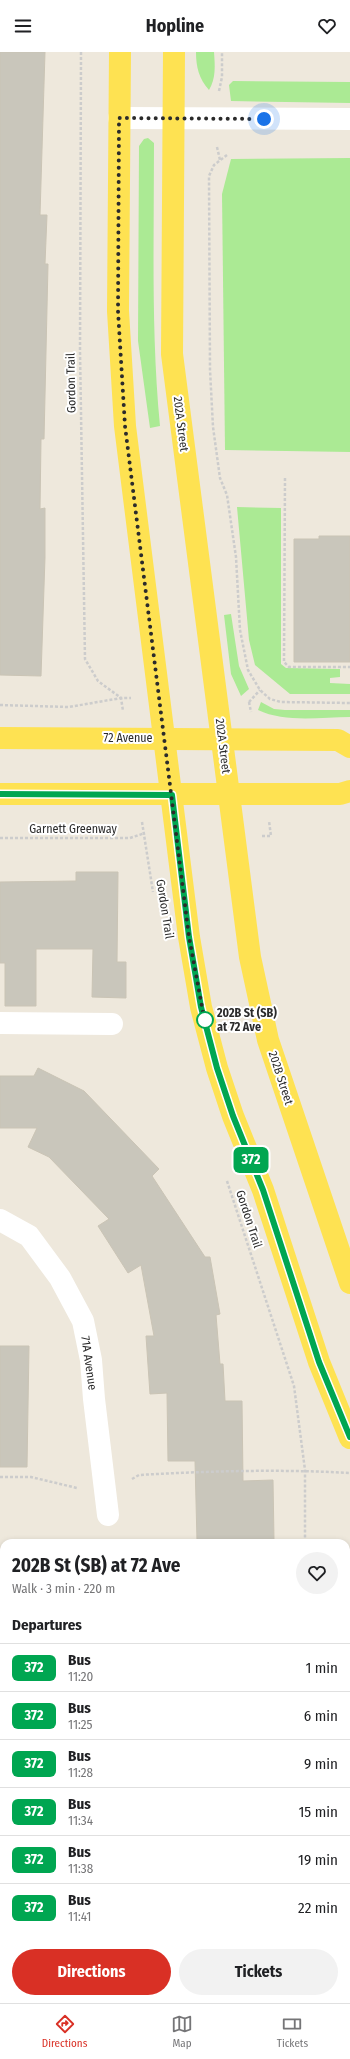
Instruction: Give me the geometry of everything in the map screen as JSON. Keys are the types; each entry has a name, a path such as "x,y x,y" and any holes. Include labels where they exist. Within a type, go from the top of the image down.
{"main road":[{"path":"120,52 118,311 125,426 189,937 201,1007 217,1068 233,1116 263,1190 319,1362 350,1438"},
{"name":"202A Street","path":"174,52 172,354 229,794"},
{"name":"72 Avenue","path":"0,738 338,740 350,747"},
{"path":"0,794 340,794 350,791"},
{"name":"202B Street","path":"229,794 250,957 268,1040 350,1284"},
{"path":"350,1832 350,1843"}],"street":[{"path":"119,118 350,119"},
{"path":"0,1023 112,1024"},
{"name":"71A Avenue","path":"0,1220 29,1236 60,1278 83,1321 91,1360 94,1399 108,1515"}],"path":[{"name":"Gordon Trail","path":"0,705 69,707 121,698 98,681 85,659 80,368 81,52"},
{"path":"218,96 222,77 222,52"},
{"path":"216,144 220,160"},
{"path":"227,155 214,165 209,176 210,370 213,427 220,478 227,495 236,557 240,630 248,670 260,690 270,699 281,702 350,703"},
{"path":"285,478 284,662 289,667 350,667"},
{"path":"249,702 260,690"},
{"name":"Gordon Trail","path":"144,833 153,894"},
{"name":"Garnett Greenway","path":"0,838 130,838 144,833"},
{"name":"Gordon Trail","path":"226,1177 294,1386 305,1470 305,1539"},
{"path":"0,1477 31,1476 106,1494 139,1475 221,1470 305,1470 350,1473"}],"green space":[{"path":"196,52 214,52 214,76 209,90 203,82 199,72"},
{"path":"233,81 350,82 350,103 231,101 229,85"},
{"path":"148,138 154,143 154,320 160,426 150,428 138,341 139,146 144,139"},
{"path":"350,158 350,452 225,450 222,194 231,159"},
{"path":"237,507 281,508 281,664 286,668 340,669 340,677 330,678 330,683 350,684 350,694 290,694 255,665 249,640"},
{"path":"231,614 239,666 249,689 241,696 231,674 224,615"},
{"path":"261,702 274,709 285,710 350,710 350,717 280,717 258,710"}],"building":[{"path":"0,52 45,52 40,215 47,215 45,264 48,264 44,439 41,439 40,509 45,508 45,557 41,676 0,675"},
{"path":"319,536 350,536 350,662 294,662 294,539 319,539"},
{"path":"76,872 118,872 117,962 126,962 126,998 92,997 93,949 36,949 36,1006 5,1006 5,963 0,963 0,882 76,881"},
{"path":"38,1068 84,1091 159,1169 152,1176 205,1257 210,1257 220,1314 216,1315 220,1364 223,1364 225,1401 242,1401 243,1481 273,1480 274,1539 197,1539 195,1461 168,1461 167,1393 150,1394 146,1336 154,1336 141,1265 128,1273 98,1226 109,1219 49,1157 28,1147 37,1128 0,1128 0,1076 34,1076"},
{"path":"0,1346 29,1346 27,1467 0,1467"}],"bus line":[{"name":"372","path":"0,794 172,795 189,937 201,1007 217,1068 233,1116 263,1190 304,1312 319,1362 350,1437"}],"place":[{"name":"202B St (SB) at 72 Ave","path":"205,1020"}],"route":[{"path":"205,1020 205,1023 189,937 125,426 118,311 119,118 264,119"}]}
